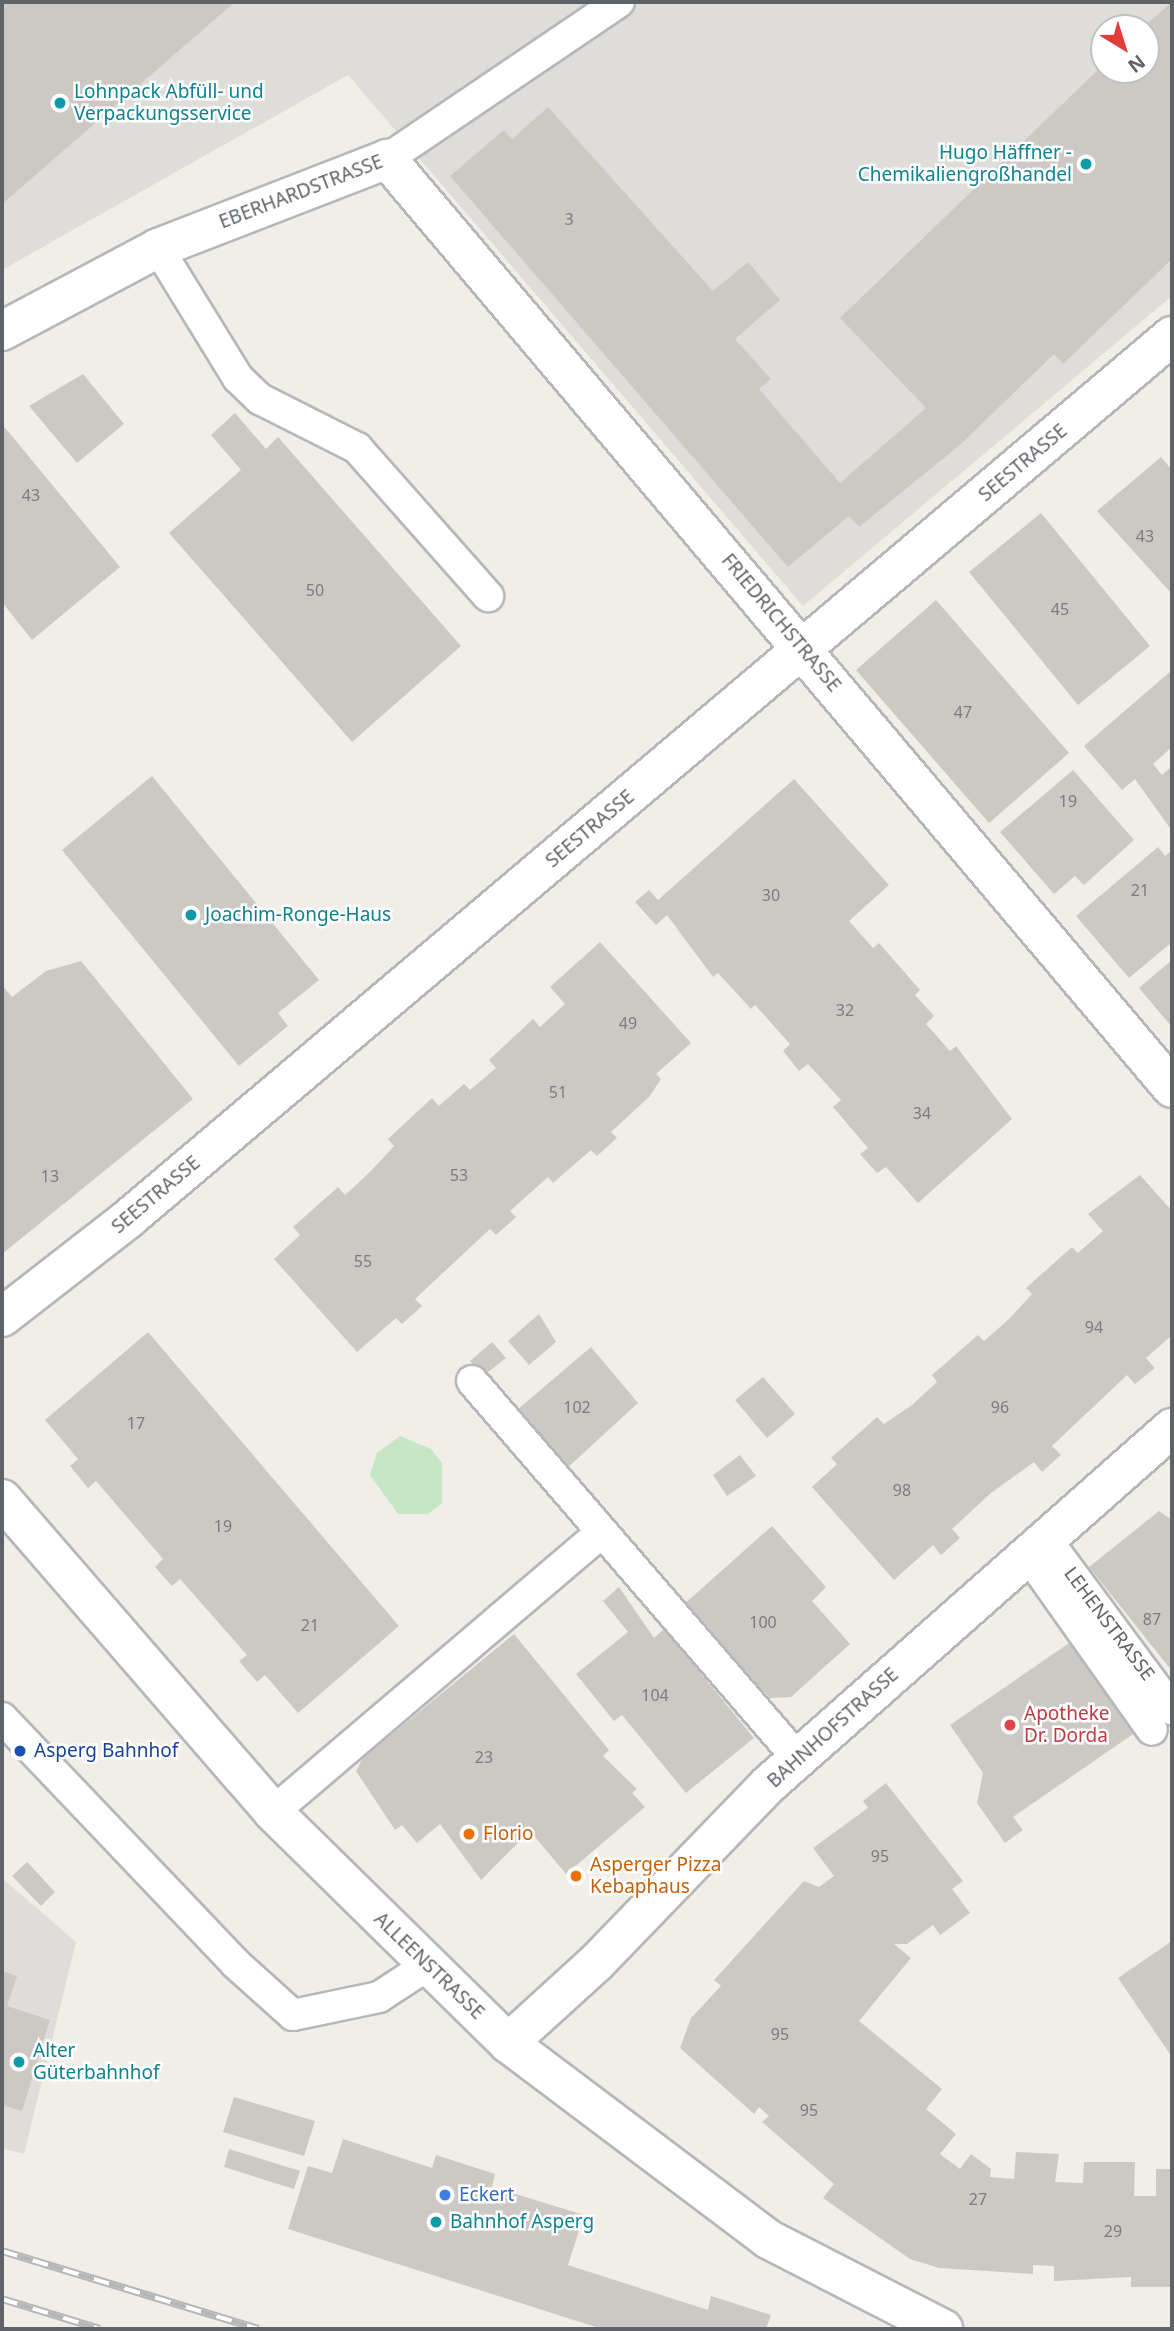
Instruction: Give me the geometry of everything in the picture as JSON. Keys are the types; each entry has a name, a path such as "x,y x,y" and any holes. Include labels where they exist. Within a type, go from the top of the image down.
{"street":[{"name":"EBERHARDSTRASSE","path":"2,331 158,248 387,159"},
{"name":"FRIEDRICHSTRASSE","path":"387,159 1172,1088"},
{"name":"SEESTRASSE","path":"2,1317 129,1218 1172,336"},
{"name":"BAHNHOFSTRASSE","path":"508,2043 799,1759 1172,1428"},
{"name":"ALLEENSTRASSE","path":"2,1499 272,1812 508,2043 768,2239 943,2329"}],"lane":[{"name":"EBERHARDSTRASSE","path":"387,159 619,2"},
{"path":"158,248 238,378 261,399 357,448 488,596"},
{"path":"471,1381 799,1759"},
{"path":"272,1812 602,1532"},
{"path":"1037,1547 1162,1720"},
{"path":"2,1718 234,1963 293,2015 379,1997 428,1965"}],"shaded area":[{"path":"2,2 1172,2 1172,296 803,606 348,75 2,270"},
{"path":"2,1878 76,1942 24,2154 2,2148"}],"green space":[{"path":"400,1436 431,1449 442,1463 442,1503 428,1514 398,1514 370,1475 377,1453"}],"building":[{"name":"Lohnpack Abfüll- und Verpackungsservice","path":"2,2 235,2 2,204"},
{"path":"1172,2 1172,259 1063,364 1054,354 961,444 859,527 849,516 788,567 450,176 504,130 512,139 548,107 713,291 748,262 780,300 735,339 771,379 759,389 840,483 926,408 840,318 1090,77 1090,84 1160,84 1158,14"},
{"path":"83,374 124,424 77,463 29,406"},
{"path":"235,413 266,449 278,437 461,646 352,742 169,533 241,470 211,435"},
{"path":"2,424 120,567 32,640 2,602"},
{"path":"1161,457 1172,470 1172,594 1097,511"},
{"path":"1041,513 1150,646 1078,705 969,572"},
{"path":"936,600 1069,753 989,823 856,670"},
{"path":"1172,670 1172,747 1153,764 1162,775 1172,766 1172,831 1135,779 1122,790 1084,746"},
{"path":"1073,770 1134,840 1084,885 1075,876 1054,894 1000,832"},
{"name":"Joachim-Ronge-Haus","path":"152,776 319,980 278,1013 288,1026 239,1066 62,850"},
{"path":"794,779 889,885 849,921 873,948 879,943 920,990 915,995 934,1016 926,1024 950,1051 956,1046 1012,1119 918,1203 886,1167 877,1173 860,1154 868,1148 833,1107 841,1100 808,1064 799,1071 783,1051 790,1044 755,1005 751,1009 718,973 713,977 667,915 656,925 635,902 649,890 658,900"},
{"path":"1158,847 1165,856 1172,850 1172,942 1129,978 1076,916"},
{"path":"600,942 691,1043 656,1074 661,1079 649,1097 611,1132 617,1138 597,1156 591,1150 553,1183 548,1177 510,1211 516,1217 496,1235 490,1229 415,1299 422,1306 402,1324 396,1318 357,1352 274,1259 300,1235 293,1227 338,1187 345,1195 370,1172 394,1146 388,1139 432,1098 439,1106 464,1084 470,1090 496,1068 489,1060 533,1019 540,1027 565,1004 550,987"},
{"path":"1172,960 1172,1027 1139,988"},
{"path":"81,961 193,1099 2,1254 2,985 12,997 46,971"},
{"path":"1140,1175 1172,1211 1172,1335 1146,1358 1155,1368 1135,1384 1127,1375 1052,1446 1061,1455 1042,1472 1034,1462 991,1493 952,1529 960,1538 941,1555 933,1545 894,1580 812,1487 837,1464 831,1458 877,1417 884,1424 912,1405 937,1382 932,1375 978,1335 984,1341 1009,1319 1032,1294 1026,1288 1072,1247 1078,1253 1103,1231 1088,1214"},
{"path":"539,1314 556,1342 529,1365 508,1341"},
{"path":"148,1332 399,1626 298,1713 265,1675 257,1682 239,1661 247,1655 180,1579 172,1586 155,1567 163,1559 96,1481 88,1488 70,1466 78,1459 45,1420"},
{"path":"492,1342 506,1358 483,1376 470,1361"},
{"path":"591,1347 638,1403 566,1469 517,1410"},
{"path":"763,1377 795,1414 767,1438 735,1400"},
{"path":"740,1455 756,1476 727,1496 713,1475"},
{"path":"1159,1511 1172,1520 1172,1671 1089,1567"},
{"path":"772,1526 826,1587 812,1601 850,1644 791,1697 770,1698 682,1606"},
{"path":"619,1587 654,1638 664,1629 754,1738 686,1793 622,1715 614,1721 576,1674 628,1632 603,1601"},
{"path":"514,1634 609,1750 603,1756 637,1789 632,1793 645,1807 566,1874 530,1831 481,1880 440,1824 417,1843 402,1825 395,1830 356,1771 363,1758"},
{"path":"1072,1641 1136,1732 1013,1817 1023,1830 1005,1843 977,1803 983,1773 950,1725"},
{"path":"886,1783 963,1881 952,1889 970,1913 940,1935 933,1925 907,1944 894,1944 911,1958 859,2021 942,2089 926,2109 956,2134 940,2154 960,2169 971,2154 991,2169 990,2177 1014,2179 1016,2152 1059,2154 1055,2182 1083,2183 1084,2162 1135,2162 1134,2196 1156,2196 1156,2169 1172,2169 1172,2287 1131,2287 1131,2277 1054,2281 1054,2266 1033,2265 1033,2274 939,2268 910,2259 823,2198 834,2184 762,2122 769,2116 759,2107 754,2114 680,2048 691,2018 721,1986 714,1980 804,1881 819,1887 834,1876 813,1848 868,1808 863,1801"},
{"path":"27,1862 55,1892 41,1906 12,1876"},
{"path":"1172,1941 1172,2057 1118,1978"},
{"name":"Alter Güterbahnhof","path":"2,1971 17,1976 7,2006 50,2020 22,2111 2,2105"},
{"path":"234,2097 315,2121 304,2156 223,2132"},
{"name":"Bahnhof Asperg","path":"343,2139 432,2168 436,2155 495,2174 492,2187 584,2215 568,2265 708,2310 711,2296 771,2315 766,2329 602,2329 288,2229 308,2166 332,2173"},
{"path":"229,2149 300,2171 294,2189 224,2167"}],"railway":[{"path":"2,2251 258,2329"},
{"path":"2,2299 100,2329"}],"place":[{"name":"Lohnpack Abfüll- und Verpackungsservice","path":"60,103"},
{"name":"Hugo Häffner - Chemikaliengroßhandel","path":"1086,164"},
{"name":"Joachim-Ronge-Haus","path":"191,915"},
{"name":"Apotheke Dr. Dorda","path":"1010,1725"},
{"name":"Asperg Bahnhof","path":"20,1751"},
{"name":"Florio","path":"469,1834"},
{"name":"Asperger Pizza Kebaphaus","path":"576,1876"},
{"name":"Alter Güterbahnhof","path":"19,2062"},
{"name":"Eckert","path":"445,2195"},
{"name":"Bahnhof Asperg","path":"436,2222"}]}
